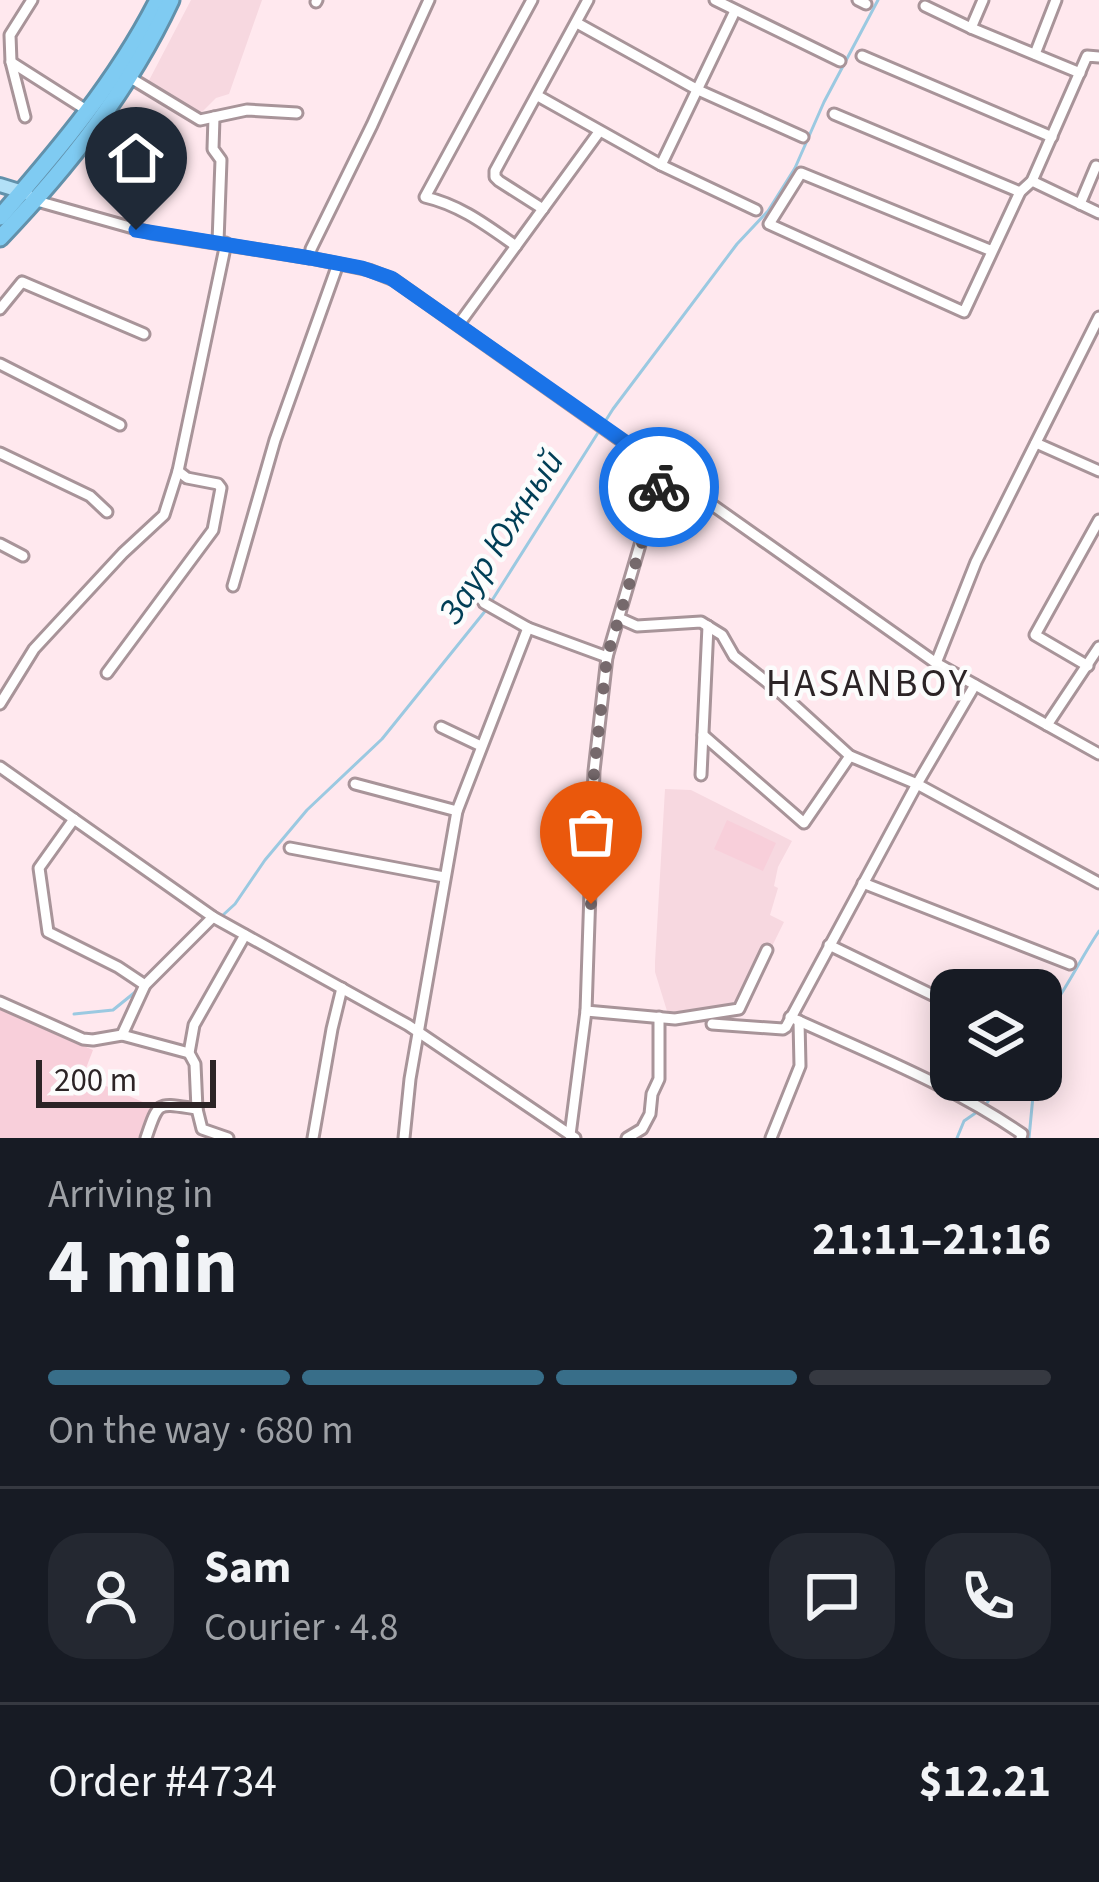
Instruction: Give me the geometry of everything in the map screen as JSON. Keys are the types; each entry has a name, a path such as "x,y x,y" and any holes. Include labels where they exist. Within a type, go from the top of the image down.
{"highway":[{"path":"0,215 51,184 158,0"},
{"path":"0,238 90,117 129,77 171,0"}],"main road":[{"path":"0,215 0,186 30,195"}],"street":[{"path":"25,117 11,62 10,35 32,0"},
{"path":"310,258 429,0"},
{"path":"516,246 470,213 424,197 532,0"},
{"path":"542,209 495,177 495,170 587,0"},
{"path":"715,0 840,61"},
{"path":"971,28 983,0"},
{"path":"1035,53 1056,0"},
{"path":"926,6 1080,73"},
{"path":"661,165 735,11"},
{"path":"577,23 698,90 803,137"},
{"path":"862,56 1052,137"},
{"path":"992,251 801,173 769,224 964,312 1020,192 1032,181 1087,56 1099,57"},
{"path":"11,62 90,117"},
{"path":"129,77 200,120 248,110 297,113"},
{"path":"538,96 661,165 756,210"},
{"path":"834,114 1020,192"},
{"path":"0,704 34,649 160,520 169,502 222,242 221,160 213,149 214,117"},
{"path":"459,324 599,132"},
{"path":"1080,204 1096,166"},
{"path":"1032,181 1099,213"},
{"path":"51,184 56,205"},
{"path":"30,195 151,233 310,258 391,278 936,663 1099,754"},
{"path":"232,586 275,440 338,264"},
{"path":"0,309 22,282 144,334"},
{"path":"936,663 976,562 1099,317"},
{"path":"0,364 120,425"},
{"path":"1036,443 1099,471"},
{"path":"0,453 90,496 107,512"},
{"path":"0,767 213,917 420,1033 573,1136 586,1011 594,771 607,657 665,470"},
{"path":"107,673 213,530 221,488 178,471"},
{"path":"1088,666 1035,634 1099,520"},
{"path":"0,544 23,556"},
{"path":"484,603 528,628 607,657"},
{"path":"619,618 637,626 701,622 722,635 734,656 850,756 917,784 1099,883"},
{"path":"701,775 708,626"},
{"path":"404,1138 410,1079 458,811 528,628"},
{"path":"1047,725 1099,647"},
{"path":"712,1024 783,1029 795,1019 829,945 975,685"},
{"path":"441,728 481,746"},
{"path":"703,735 804,824 850,756"},
{"path":"355,784 458,811"},
{"path":"74,819 39,868 48,932 146,985"},
{"path":"290,848 444,877"},
{"path":"863,883 1070,964"},
{"path":"122,1035 146,985 213,917"},
{"path":"228,1138 202,1129 189,1053 194,1025 245,935"},
{"path":"829,945 930,994"},
{"path":"586,1011 675,1019 740,1010 767,950"},
{"path":"313,1138 343,988"},
{"path":"0,1002 82,1039 122,1035 189,1053"},
{"path":"627,1138 642,1129 650,1114 659,1079 659,1017"},
{"path":"795,1019 953,1091 1022,1134 1021,1138"},
{"path":"771,1138 800,1066 795,1019"},
{"path":"146,1138 161,1106 197,1109"}],"shaded area":[{"path":"191,0 262,0 229,94 216,98 197,117 145,88"},
{"path":"665,789 691,790 792,841 778,867 770,915 784,922 744,1003 676,1016 667,1011 655,972"},
{"path":"727,820 776,843 763,871 714,849"},
{"path":"0,1009 93,1050 83,1076 152,1106 141,1138 0,1138"}],"waterway":[{"name":"Заур Южный","path":"491,602 613,409 737,244 768,211 795,168 878,0"},
{"name":"Заур Южный","path":"223,915 307,810 382,739 486,610"},
{"name":"Заур Южный","path":"201,936 216,922"},
{"path":"1062,992 1099,931"},
{"name":"Заур Южный","path":"74,1014 113,1010 139,989"},
{"path":"985,1106 988,1101"},
{"path":"1029,1138 1033,1101"},
{"path":"957,1138 964,1121 977,1112"}],"way so far":[{"path":"591,904 594,771 607,657 659,487"}],"district":[{"name":"HASANBOY","path":"868,684"}],"route":[{"path":"136,230 310,258 391,278 665,470 659,487"}]}
